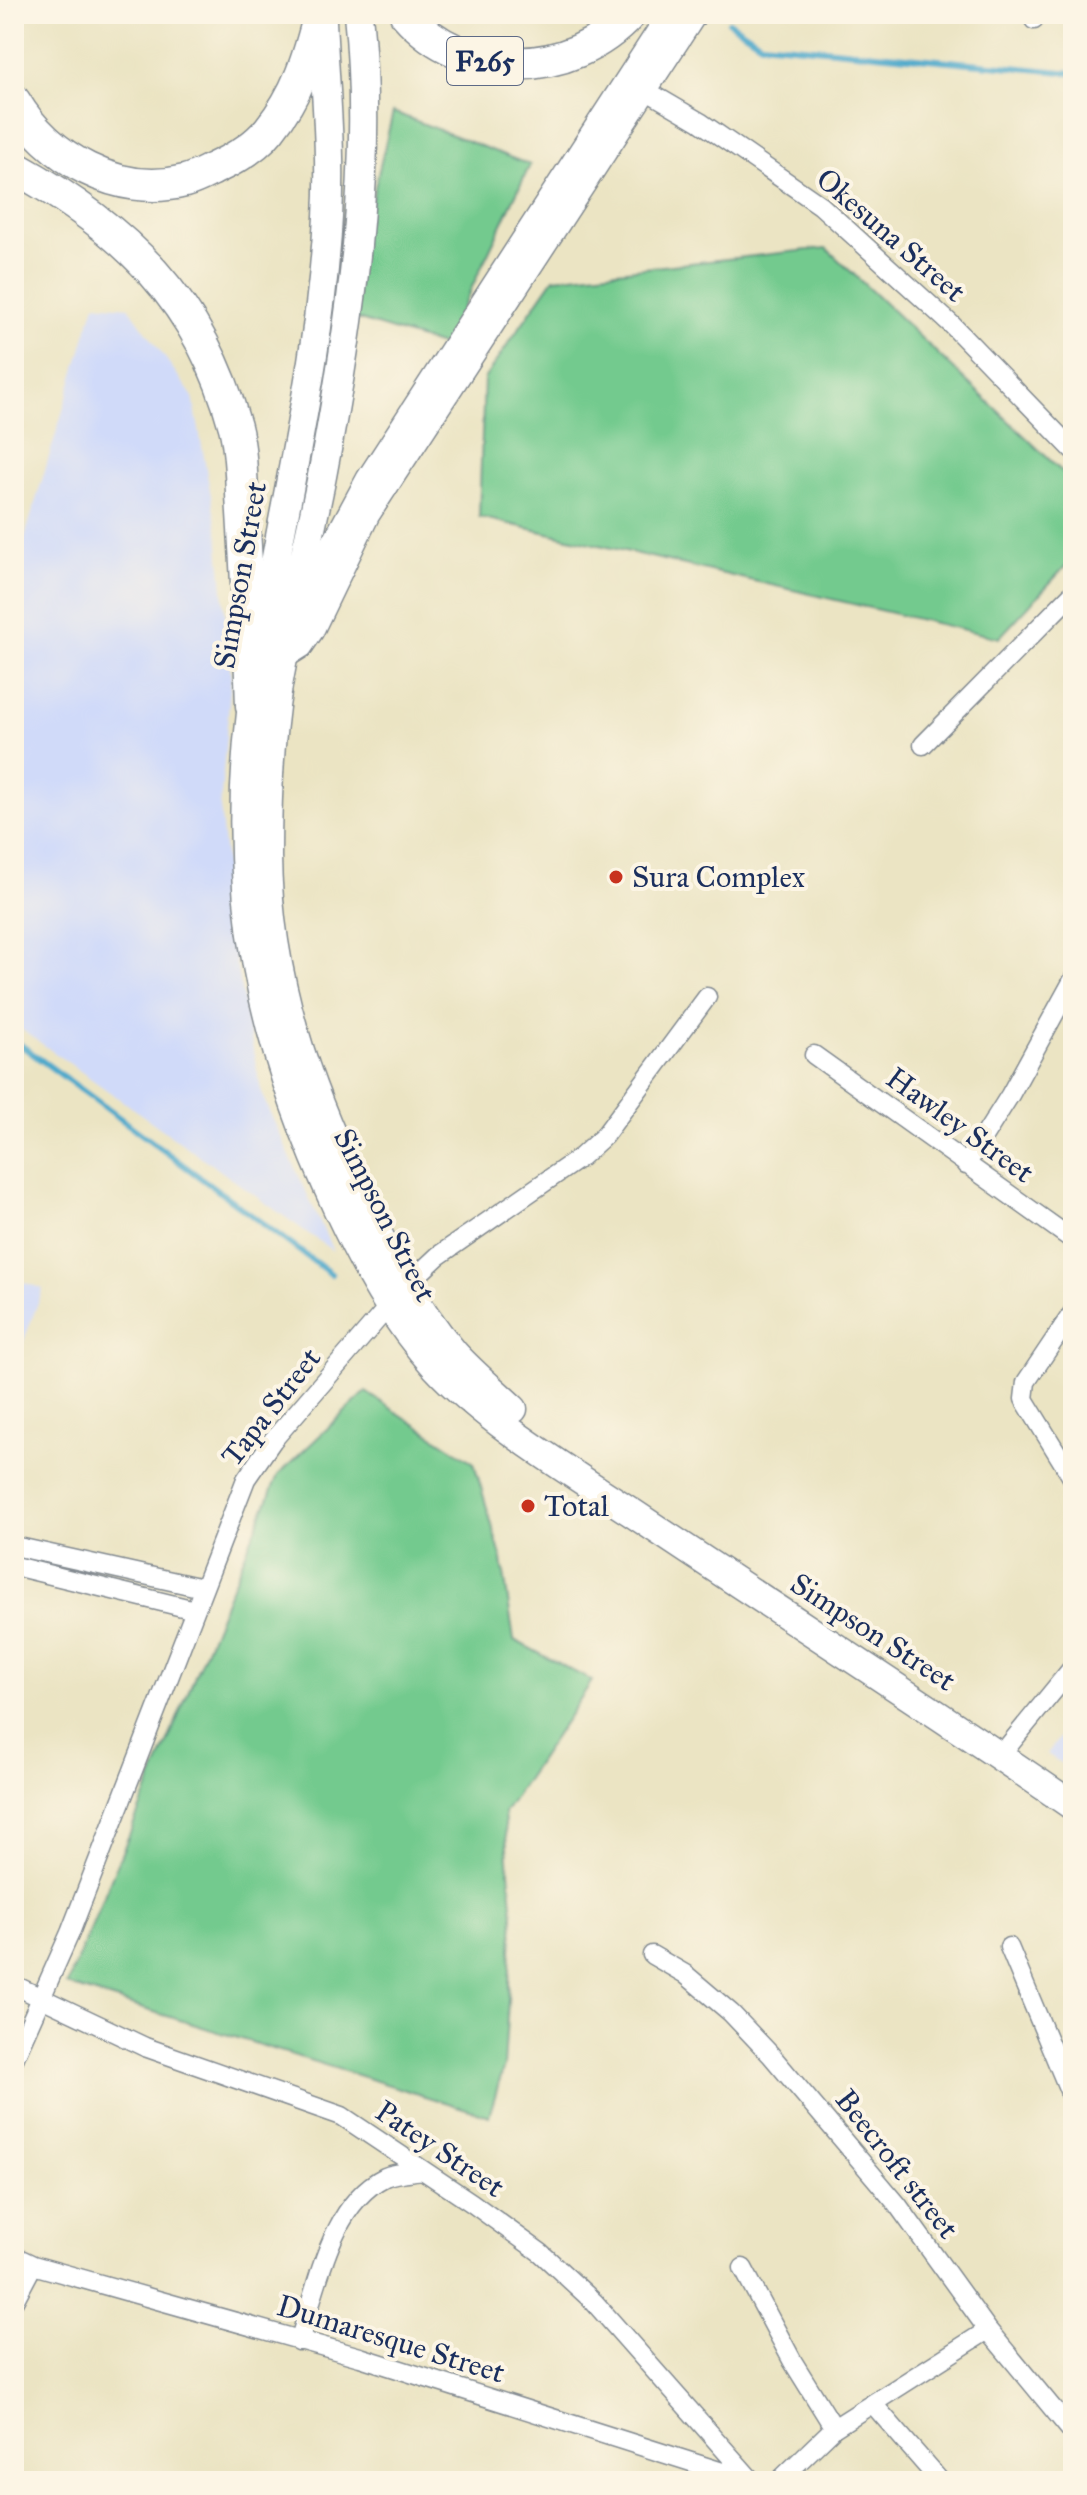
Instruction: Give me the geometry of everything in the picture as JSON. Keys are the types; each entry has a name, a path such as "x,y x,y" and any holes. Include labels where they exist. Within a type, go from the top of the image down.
{"highway":[{"path":"14,101 33,131 82,167 136,184 188,180 233,159 267,133 305,72 321,14"},
{"name":"F265","path":"406,14 444,47 480,60 539,63 576,52 606,37 630,14"},
{"path":"286,647 372,481 675,14"},
{"path":"14,167 71,199 123,239 160,279 195,329 219,378 236,430 247,576 252,706"}],"main road":[{"name":"Simpson Street","path":"321,14 328,214 310,370 252,706 244,776 245,878 263,1000 279,1067 316,1162 388,1308 438,1370 538,1453 567,1469 1073,1806"},
{"path":"358,14 364,119 361,208 339,380 286,647 270,761 267,859 277,952 295,1038 324,1120 373,1226 407,1285 454,1353 519,1415 567,1469"}],"street":[{"path":"286,647 303,648 314,632 370,516 698,14"},
{"name":"Okesuna Street","path":"647,91 700,122 820,205 952,325 1073,450"},
{"path":"923,745 1073,593"},
{"path":"966,1165 1031,1059 1073,980"},
{"name":"Tapa Street","path":"14,2059 42,2001 246,1479 273,1440 407,1285 438,1256 581,1157 604,1136 707,997"},
{"name":"Hawley Street","path":"814,1055 1073,1240"},
{"path":"1073,1312 1026,1382 1024,1399 1073,1479"},
{"path":"14,1546 203,1588"},
{"path":"14,1566 195,1610"},
{"path":"1000,1756 1073,1667"},
{"path":"1009,1947 1073,2100"},
{"name":"Beecroft street","path":"652,1955 685,1974 731,2013 770,2054 897,2204 988,2330 1073,2433"},
{"name":"Patey Street","path":"14,1985 42,2001 145,2047 342,2116 423,2170 541,2253 594,2302 752,2481"},
{"path":"299,2341 336,2233 359,2198 386,2177 423,2170"},
{"name":"Dumaresque Street","path":"14,2256 33,2265 299,2341 752,2481"},
{"path":"14,2301 33,2265"},
{"path":"743,2268 793,2362 834,2428"},
{"path":"779,2481 834,2428 988,2330"},
{"path":"873,2404 940,2481"}],"shaded area":[{"path":"95,304 129,307 193,397 218,534 231,679 220,807 236,964 262,1095 333,1251 14,1024 14,573"},
{"path":"14,1279 43,1289 14,1367"},
{"path":"1073,1720 1073,1771 1047,1754"}],"green space":[{"path":"393,112 530,165 444,346 344,315"},
{"path":"826,248 1073,482 1073,558 999,638 479,517 484,379 554,278"},
{"path":"366,1392 474,1463 502,1560 514,1640 592,1681 504,1813 513,1918 504,2066 489,2116 67,1985 278,1475"}],"waterway":[{"path":"729,22 761,43 1073,73"},
{"path":"14,1040 331,1274"}],"place":[{"name":"Sura Complex","path":"616,877"},
{"name":"Total","path":"528,1506"}]}
